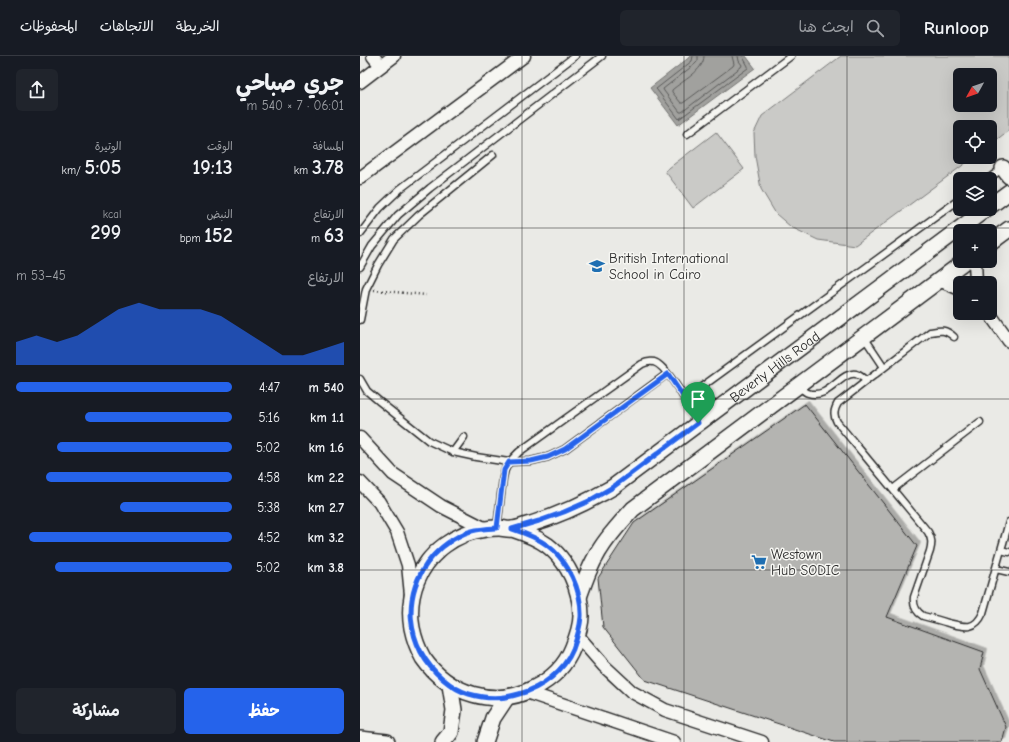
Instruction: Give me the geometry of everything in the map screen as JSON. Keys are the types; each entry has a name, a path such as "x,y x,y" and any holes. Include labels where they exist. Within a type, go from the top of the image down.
{"street":[{"path":"373,56 381,66"},
{"path":"360,82 394,56"},
{"path":"360,178 524,56"},
{"path":"997,201 1009,192"},
{"name":"Beverly Hills Road","path":"579,596 581,616 578,636 570,654 559,670 544,683 526,692 508,697 488,698 468,694 450,685 435,673 423,657 414,639 411,620 411,600 417,580 426,563 440,548 456,537 475,530 498,529 539,521 589,501 613,487 977,216"},
{"path":"579,596 588,572 600,549 615,528 633,509 955,268"},
{"path":"939,280 953,286"},
{"path":"994,320 1009,341"},
{"path":"360,438 393,474 441,506 498,529 531,536 548,546 562,560 573,577 579,596"},
{"path":"360,482 379,502 397,532 408,565 411,600"},
{"path":"578,636 604,666 632,692 665,710 762,742"},
{"path":"443,742 451,732 454,710 450,685"},
{"path":"526,692 674,742"},
{"path":"486,742 493,718 508,697"},
{"path":"360,739 387,742"}],"lane":[{"path":"360,234 380,208 400,189 576,56"},
{"path":"360,267 372,246 398,214 602,56"},
{"path":"687,134 791,56"},
{"path":"360,320 361,303 366,289 378,265 394,239 419,215 493,155"},
{"path":"997,174 1007,169"},
{"path":"685,399 953,204"},
{"path":"954,337 948,332 938,330 930,332 838,403 834,410 834,417 928,532 931,538 932,544 930,551 914,597 915,608 923,616 961,627 968,627 975,624 980,619 1009,522"},
{"path":"864,337 884,367"},
{"path":"498,529 504,470 509,462 519,452 647,361 654,362 668,374 685,399 698,423"},
{"path":"798,386 808,393 816,394 823,393 849,374 854,373 859,375 866,381"},
{"path":"360,378 367,391 429,442 453,452 509,462 531,461 548,457 565,449 668,374"},
{"path":"893,489 980,422"},
{"path":"453,452 464,437"},
{"path":"1001,550 1009,552"},
{"path":"996,569 1009,572"}],"path":[{"path":"366,289 426,295"}],"shaded area":[{"path":"841,56 1009,56 1009,130 997,139 997,120 953,120 953,164 965,164 855,245 818,240 791,227 776,214 761,189 755,156 754,133 762,116"},
{"path":"716,132 744,169 693,208 665,171"}],"water":[{"path":"691,56 746,56 755,68 678,125 650,88"}],"building":[{"name":"Westown Hub SODIC","path":"805,404 917,546 887,617 984,652 980,669 1006,727 1002,742 834,742 645,680 603,627 598,578 634,523"}],"place":[{"name":"British International School in Cairo","path":"597,266"},
{"name":"Westown Hub SODIC","path":"759,562"}],"route":[{"path":"668,374 685,399 698,423 613,487 589,501 564,512 512,529 531,536 548,546 562,560 573,577 579,596 581,616 578,636 570,654 559,670 544,683 526,692 508,697 488,698 468,694 450,685 435,673 423,657 414,639 411,620 411,600 417,580 426,563 440,548 456,537 475,530 497,528 504,470 509,462 531,461 548,457 565,449 668,374"}]}
